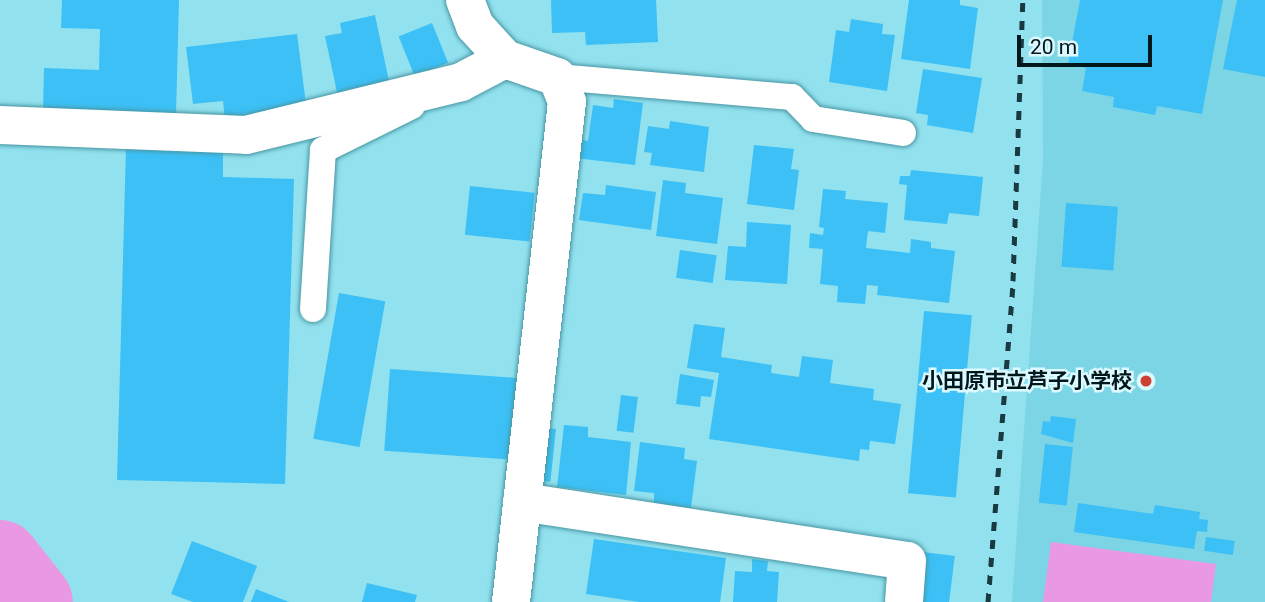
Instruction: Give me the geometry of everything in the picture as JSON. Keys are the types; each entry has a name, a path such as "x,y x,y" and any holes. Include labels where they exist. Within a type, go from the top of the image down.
{"street":[{"path":"465,0 475,26 505,59 556,77 567,102 510,602"},
{"path":"0,125 246,135 461,82 505,59"},
{"path":"522,502 907,561 904,602"}],"lane":[{"path":"556,77 792,97 813,119 903,133"},
{"path":"313,309 323,150 461,82"}],"shaded area":[{"name":"小田原市立芦子小学校","path":"1042,0 1265,0 1265,602 1012,602 1043,160"},
{"path":"1051,542 1216,564 1211,602 1043,602"}],"building":[{"path":"62,0 179,0 176,114 43,111 44,68 99,70 100,29 61,28"},
{"path":"551,0 656,0 658,42 586,45 585,32 552,33"},
{"path":"909,0 960,0 960,5 978,8 970,69 901,59"},
{"path":"1080,0 1223,0 1202,114 1157,106 1155,115 1113,107 1114,97 1082,91 1086,68 1068,64"},
{"path":"1237,0 1265,0 1265,77 1223,69"},
{"path":"375,15 390,86 338,97 325,36 342,33 340,23"},
{"path":"851,19 883,24 882,34 895,35 887,91 829,82 836,30 849,32"},
{"path":"432,23 448,63 415,76 399,36"},
{"path":"297,34 306,104 225,121 223,101 193,104 186,47"},
{"path":"923,69 982,78 973,133 927,125 928,115 916,113"},
{"path":"614,99 643,103 635,165 575,158 577,139 588,141 593,105 613,108"},
{"path":"670,121 709,127 704,172 650,165 652,153 644,152 648,126 669,129"},
{"path":"754,145 794,149 791,169 799,170 794,210 747,204"},
{"path":"126,147 223,150 223,177 294,179 285,484 117,480"},
{"path":"911,170 983,177 979,216 949,213 947,224 904,220 907,185 899,184 900,176 910,176"},
{"path":"663,180 686,183 685,193 723,198 717,244 656,236"},
{"path":"606,185 656,192 651,230 579,220 583,193 605,195"},
{"path":"470,186 535,193 530,242 465,235"},
{"path":"823,189 846,191 845,199 888,203 885,233 868,231 866,248 910,253 911,239 931,242 931,248 955,251 949,303 877,295 878,286 867,285 865,304 837,302 838,286 820,284 823,249 809,248 810,233 823,235 824,228 819,227"},
{"path":"1066,203 1118,207 1113,270 1062,267"},
{"path":"747,222 791,225 787,284 725,280 728,246 746,247"},
{"path":"680,250 717,255 713,283 676,278"},
{"path":"339,293 385,301 360,447 313,439"},
{"path":"924,311 972,315 956,497 908,493"},
{"path":"694,324 725,328 721,357 772,365 771,373 799,377 802,356 833,360 830,383 874,389 873,400 901,404 895,444 870,441 869,450 860,449 859,461 709,439 719,373 687,368"},
{"path":"390,369 518,378 512,460 384,451"},
{"path":"680,374 714,380 711,397 701,396 700,407 676,404"},
{"path":"621,395 638,397 633,433 617,431"},
{"path":"1051,416 1076,419 1073,443 1041,434 1043,421 1050,422"},
{"path":"564,425 588,427 588,437 631,442 626,495 557,487"},
{"path":"547,428 556,429 550,482 541,481"},
{"path":"640,442 685,448 684,459 697,461 691,508 654,503 654,493 634,491"},
{"path":"1045,444 1073,447 1067,506 1039,503"},
{"path":"1078,503 1153,514 1155,505 1200,512 1199,519 1208,520 1207,532 1197,531 1194,549 1074,532"},
{"path":"1206,537 1235,541 1233,555 1204,551"},
{"path":"594,539 726,558 720,602 639,602 586,594"},
{"path":"192,541 257,566 243,602 193,602 171,594"},
{"path":"923,552 955,556 949,602 917,602"},
{"path":"752,559 768,561 767,571 779,572 777,602 733,602 735,571 752,572"},
{"path":"367,583 417,595 415,602 362,602"},
{"path":"256,589 289,602 251,602"}],"waterway":[{"path":"0,560 33,602"}],"railway":[{"path":"988,602 1013,281 1023,0"}],"place":[{"name":"小田原市立芦子小学校","path":"1146,381"}]}
